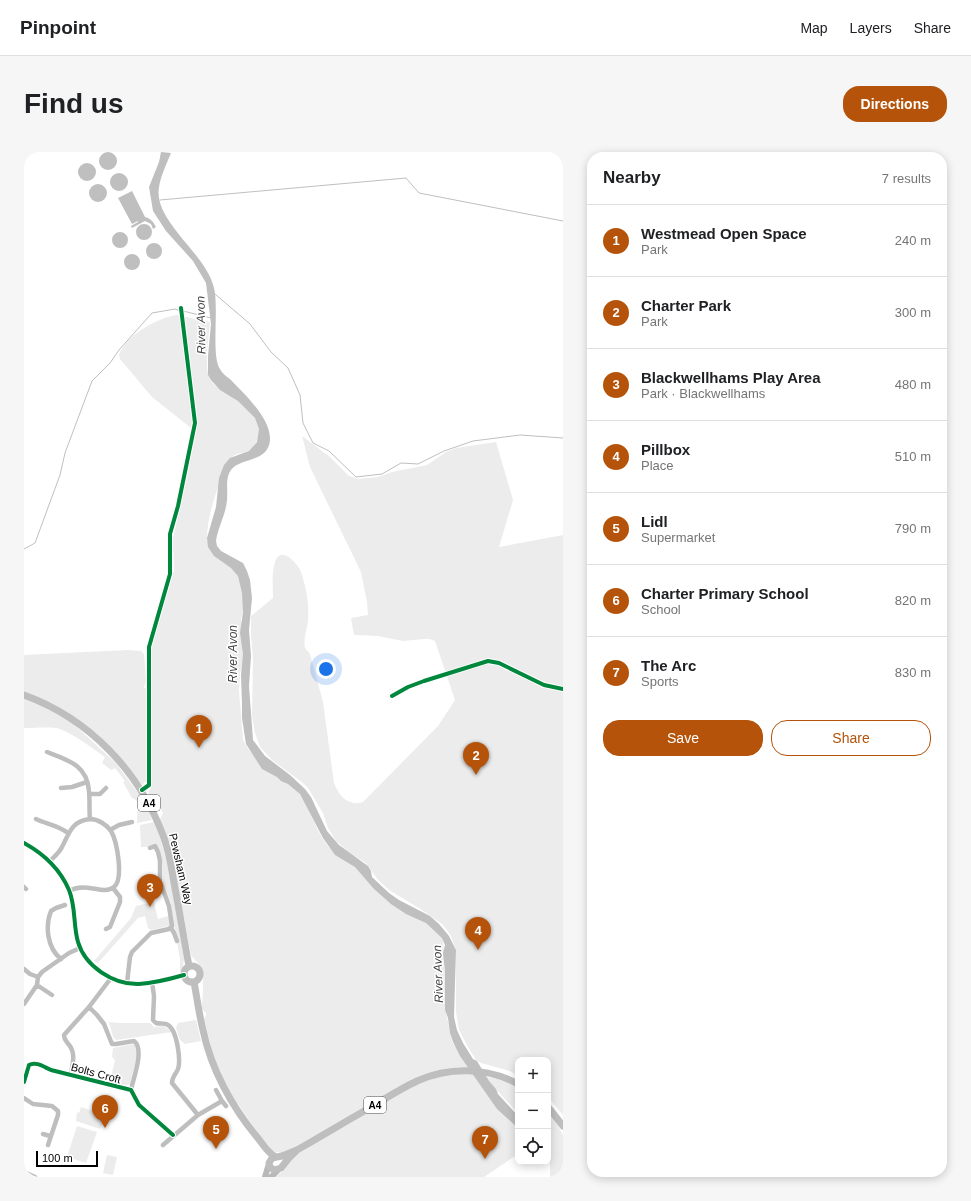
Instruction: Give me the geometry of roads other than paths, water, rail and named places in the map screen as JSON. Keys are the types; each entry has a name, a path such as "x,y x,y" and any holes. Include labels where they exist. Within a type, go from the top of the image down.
{"main road":[{"name":"Pewsham Way","path":"24,695 42,702 68,716 92,733 118,758 142,790 164,839 189,966"},
{"path":"189,966 185,970 184,975 189,981 194,982"},
{"name":"A4","path":"189,966 194,966 200,972 200,977 194,982 203,1031 215,1068 225,1090 252,1132 273,1170 280,1168 297,1150"},
{"name":"A4","path":"269,1164 272,1158 297,1150 416,1082 439,1074 458,1071 489,1073 515,1083"},
{"path":"551,1111 563,1126"},
{"name":"A4","path":"252,1132 268,1151 282,1160 280,1168"}],"street":[{"path":"142,790 148,786 149,647 170,574 170,534 178,506 195,423 181,308"},
{"path":"392,696 408,687 424,681 488,661 499,663 544,685 563,689"},
{"path":"47,752 52,756 77,766 84,773 89,794 90,820"},
{"path":"63,789 87,782"},
{"path":"89,794 100,794 106,788"},
{"path":"36,819 46,824 61,828 68,833"},
{"path":"50,861 59,851 68,833 80,822 90,820 101,822 110,830 116,846 118,869 118,880 113,888 105,890 79,886 70,891"},
{"path":"110,830 119,825 132,822"},
{"path":"24,843 50,861 70,891 73,904 76,936 80,948 93,966 111,978 138,984 184,975"},
{"path":"150,848 155,846 158,852 160,861 160,881 169,906 171,928 177,941"},
{"path":"108,929 120,902 120,897 113,888"},
{"path":"61,959 53,948 48,930 50,912 58,905 65,905"},
{"path":"128,983 130,957 132,952 151,933 171,928"},
{"path":"24,1004 37,985 38,977 44,970 69,953 80,948"},
{"path":"24,969 30,974 38,977"},
{"path":"71,1075 73,1054 71,1047 64,1038 64,1035 89,1007 111,978"},
{"path":"152,982 154,996 153,1022 170,1026 175,1033 179,1065 172,1082 198,1115"},
{"path":"37,985 49,994"},
{"path":"89,1007 98,1015 104,1024 112,1044 134,1041 138,1044 139,1058 131,1090"},
{"name":"Bolts Croft","path":"24,1082 25,1074 29,1065 34,1063 51,1070 131,1090 140,1105 173,1135"},
{"path":"216,1090 226,1106"},
{"path":"24,1098 38,1106 52,1106 57,1109 58,1115 48,1145"},
{"path":"163,1145 198,1115 222,1100"},
{"path":"43,1134 50,1136"},
{"path":"265,1177 269,1164"},
{"path":"271,1177 280,1168"},
{"path":"24,1172 35,1177"}],"waterway":[{"path":"160,200 406,178 419,193 563,221"},
{"path":"215,294 250,324 271,352 288,368 300,395 303,423 313,443 329,451 356,477 382,474 401,463 418,464 444,451 473,441 520,435 563,438"},
{"path":"24,549 35,543 60,475 65,453 92,381 110,363 119,350 152,313 175,309 180,311"},
{"name":"River Avon","path":"183,311 211,318"}],"place":[{"name":"Westmead Open Space","path":"199,748"},
{"name":"Charter Park","path":"476,775"},
{"name":"Blackwellhams Play Area","path":"150,907"},
{"name":"Pillbox","path":"478,950"},
{"name":"Charter Primary School","path":"105,1128"},
{"name":"Lidl","path":"216,1149"},
{"name":"The Arc","path":"485,1159"}]}
